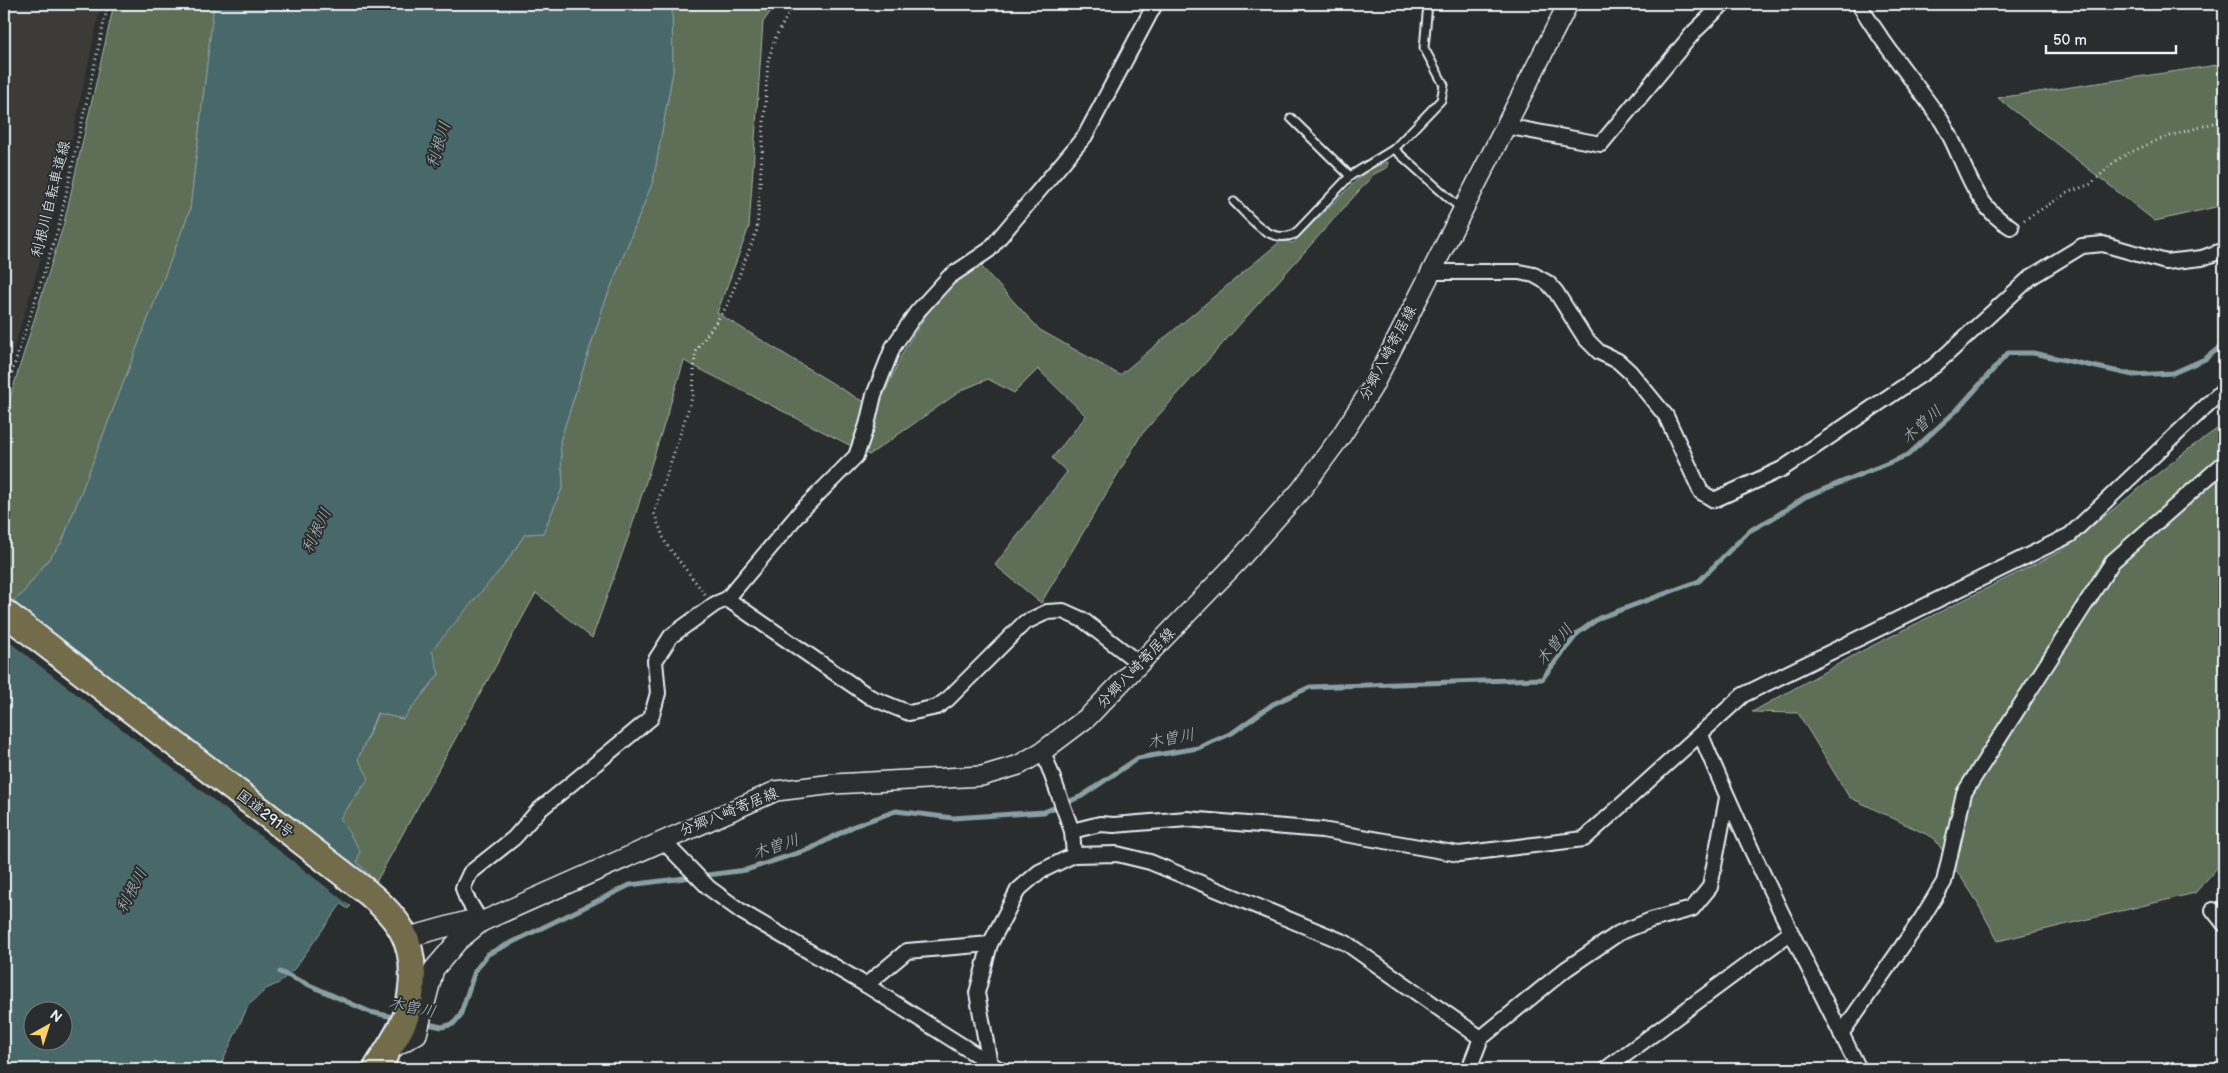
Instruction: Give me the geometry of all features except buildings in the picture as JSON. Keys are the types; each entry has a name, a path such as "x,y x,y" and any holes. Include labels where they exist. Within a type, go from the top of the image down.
{"highway":[{"name":"国道291号","path":"4,612 367,892 386,908 398,922 406,938 413,971 412,1021 381,1060"}],"main road":[{"name":"分郷八崎寄居線","path":"406,938 467,921 481,922 776,791 834,784 982,776 1019,765 1043,751 1088,717 1238,561 1301,490 1342,436 1372,388 1568,4"},
{"path":"412,1021 434,969 458,941 481,922"}],"street":[{"path":"481,922 466,897 463,888 470,873 514,838 538,811 651,718 658,694 655,661 671,636 721,602 801,511 856,456 868,425 874,395 893,348 916,312 948,277 989,250 1085,136 1155,4"},
{"path":"1505,126 1601,144 1694,32 1723,4"},
{"path":"1859,4 1876,32 1942,122 1981,200 1996,218 2012,227"},
{"path":"1430,272 1520,272 1534,275 1548,283 1585,338 1599,352 1618,361 1630,372 1666,416 1701,492 1714,500 1782,469 1934,366 2031,276 2082,246 2103,244 2166,262 2202,258 2224,250"},
{"path":"1070,825 1187,819 1322,830 1459,854 1584,839 1743,695 2070,535 2224,389"},
{"path":"1841,1034 1922,918 1944,882 1964,793 2113,561 2224,463"},
{"path":"721,602 870,697 909,713 937,707 1024,624 1047,612 1064,611 1083,620 1140,664"},
{"path":"1701,735 1727,798 1790,933 1859,1069"},
{"path":"1043,751 1070,825 1074,855"},
{"path":"1468,1069 1481,1038 1566,968 1620,933 1651,920 1692,909 1710,887 1727,798"},
{"path":"662,840 709,888 742,912 866,985 951,1041 974,1053 991,1068"},
{"path":"991,1068 977,992 990,944 1018,890 1039,872 1074,855 1117,854 1150,862 1346,943 1481,1038"},
{"path":"2213,910 2224,924"},
{"path":"1606,1069 1790,933"},
{"path":"866,985 907,951 990,944"}],"lane":[{"path":"1234,202 1263,231 1273,236 1286,238 1295,234 1350,176 1394,149 1441,100 1444,85 1424,48 1428,4"},
{"path":"1291,118 1350,176"},
{"path":"1394,149 1464,210"}],"path":[{"name":"利根川自転車道線","path":"4,396 59,226 108,4"},
{"path":"721,602 696,585 666,544 654,513 693,395 695,352 727,306 757,230 768,61 776,36 794,4"},
{"path":"2012,227 2069,192 2091,184 2115,161 2131,152 2163,138 2224,120"}],"shaded area":[{"path":"4,4 101,4 71,143 49,232 4,380"}],"green space":[{"path":"114,4 214,4 190,210 62,542 22,594 4,608 4,417 64,223"},
{"path":"672,4 776,4 763,22 749,227 717,313 860,400 879,405 904,350 942,290 978,263 1040,330 1120,375 1282,240 1293,243 1368,169 1388,162 1388,167 1374,174 1141,435 1041,603 995,565 1067,472 1052,458 1086,416 1038,369 1014,393 988,379 962,390 869,455 684,361 630,532 592,638 536,593 376,882 357,862 340,818 369,779 358,759 378,713 403,719 439,674 431,650 505,564 525,534 543,533 563,486 560,441 603,307 653,181 673,71"},
{"path":"2224,64 2224,205 2155,221 1998,98"},
{"path":"2224,424 2224,860 2195,893 1998,941 1973,895 1934,838 1849,797 1798,713 1752,712 1860,652 2061,551 2190,448"}],"water":[{"name":"利根川","path":"214,4 672,4 673,71 653,181 603,307 560,441 563,486 543,533 525,534 505,564 432,650 439,674 403,719 377,713 358,759 369,778 340,818 360,851 357,862 368,874 348,909 341,904 295,968 279,983 266,989 248,1006 219,1069 4,1069 4,608 22,594 62,542 190,210"}],"pier":[{"path":"9,601 368,879 352,907 4,638 4,605"}],"waterway":[{"name":"木曽川","path":"423,1023 442,1027 453,1024 460,1016 475,971 488,954 630,885 746,870 810,849 854,826 896,811 953,818 1044,812 1082,796 1138,758 1198,748 1232,733 1273,704 1310,687 1542,679 1578,633 1599,618 1699,581 1749,531 1805,497 1908,455 1957,410 2008,353 2033,353 2133,375 2173,373 2205,359 2224,344"},
{"name":"木曽川","path":"280,972 370,1012 398,1018"}]}
